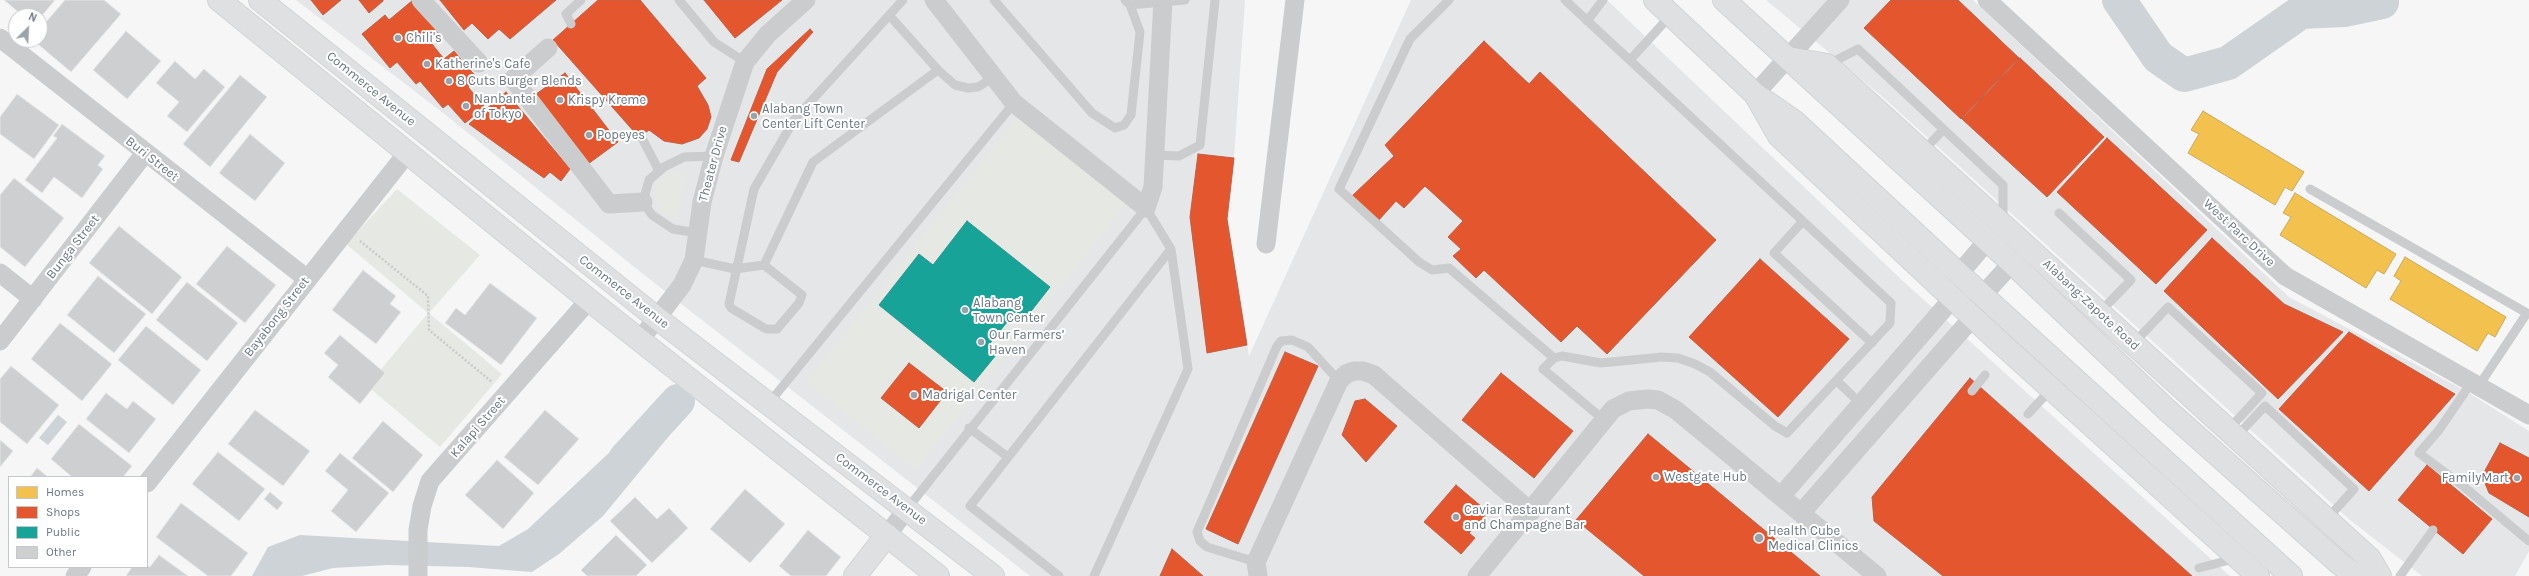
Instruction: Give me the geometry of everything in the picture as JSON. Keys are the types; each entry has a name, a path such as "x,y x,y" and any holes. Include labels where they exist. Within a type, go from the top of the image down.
{"main road":[{"name":"Commerce Avenue","path":"219,0 589,300 938,576"},
{"name":"Commerce Avenue","path":"260,0 658,319 994,576"},
{"path":"1654,0 1755,94 1794,120 1982,296 2291,576"},
{"name":"Alabang-Zapote Road","path":"1724,0 2012,264 2167,410 2340,564 2357,576"},
{"path":"1788,58 1828,65"},
{"name":"Alabang-Zapote Road","path":"1828,65 2370,559 2380,576"},
{"path":"1755,94 1779,136 2051,389 2258,576"},
{"path":"855,576 886,535"}],"street":[{"path":"420,0 479,63"},
{"name":"Theater Drive","path":"640,340 658,319 685,280 694,260 702,202 721,130 745,62 768,34 806,0"},
{"path":"934,0 1014,103 1146,208 1153,187 1163,1"},
{"path":"1266,244 1295,0"},
{"path":"1755,94 1840,0"},
{"name":"West Parc Drive","path":"1987,0 2285,276 2529,415"},
{"name":"Buri Street","path":"0,38 145,154 306,278"},
{"path":"548,48 513,79 609,204 643,202"},
{"name":"Bayabong Street","path":"148,482 306,278 408,152"},
{"name":"Bunga Street","path":"0,341 145,154"},
{"path":"1782,495 1953,298 1959,274 1987,241"},
{"path":"1802,512 1973,317 1982,296 2012,264"},
{"path":"0,273 33,299"},
{"name":"Kalapi Street","path":"418,576 418,530 422,506 430,481 589,300"},
{"path":"1257,569 1339,381 1346,374 1354,371 1363,371 1374,375 1531,512"},
{"path":"1477,576 1531,512 1613,409 1629,401 1658,400 1676,410 1782,495 1877,576"},
{"path":"886,535 907,509"},
{"path":"75,576 81,568"}],"lane":[{"path":"571,24 566,14 581,0"},
{"path":"679,0 714,42 745,62"},
{"path":"694,260 735,269 764,265 802,294 799,303 777,329 766,329 731,308 730,294 735,269 754,189 794,120 903,0"},
{"path":"994,0 1022,35 1092,113 1115,128 1124,125 1131,115 1140,32 1127,2 1185,0"},
{"path":"1155,155 1179,156 1200,145 1215,0"},
{"path":"1449,0 1410,39 1339,189 1419,262 1432,270 1450,268 1554,358"},
{"path":"1565,0 1891,302 1890,323 1837,381 1787,432 1775,426 1710,372 1695,364 1678,358 1662,356 1601,363 1562,356 1554,358 1543,369 1604,420"},
{"path":"1587,21 1603,0"},
{"path":"889,15 938,70 955,85 961,88 978,87 994,77"},
{"path":"1630,60 1670,16"},
{"path":"1828,65 1858,49 2003,185 2003,225"},
{"path":"764,265 813,162 938,70"},
{"path":"769,403 1014,103"},
{"path":"1923,151 1943,130"},
{"path":"641,136 659,171"},
{"path":"698,233 673,229 652,215 643,202 649,180 659,171 684,157 714,156"},
{"path":"2310,189 2527,312 2474,385 2419,453 2461,489 2529,541"},
{"path":"907,509 969,428 1146,208 1171,249 1188,369 1094,576"},
{"path":"2059,213 2131,280 2099,313"},
{"path":"1803,221 1774,253 1872,342"},
{"path":"1059,576 970,506 1171,249"},
{"path":"2133,344 2168,308 2174,313 2262,393 2232,433"},
{"path":"1257,569 1207,547 1200,541 1197,532 1277,346 1281,341 1292,340 1308,347 1339,381"},
{"path":"1972,391 1985,375"},
{"path":"1837,381 1861,404"},
{"path":"2028,414 2051,389"},
{"path":"2232,433 2265,406 2354,490 2327,520"},
{"path":"969,428 1008,457"},
{"path":"2400,576 2433,530"},
{"path":"2199,568 2238,558"}],"path":[{"path":"346,230 428,296 429,330 506,394"}],"shaded area":[{"path":"296,0 1245,0 1234,158 1227,219 1249,356 1411,0 1607,0 1903,281 2230,576 1030,576 643,274 447,116"},
{"path":"1766,0 1973,0 2289,297 2466,391 2529,431 2529,551 2515,576 2422,576 2350,520 1885,99"},
{"path":"1019,117 1127,202 916,469 807,382"},
{"path":"677,171 685,174 678,220 662,213 656,200 656,188 664,175"},
{"path":"397,189 480,255 429,313 502,374 440,447 367,386 428,313 346,244"},
{"path":"58,415 67,422 48,445 39,438"},
{"path":"647,417 669,436 603,516 559,554 532,572 468,567 388,565 333,568 302,576 252,576 268,547 300,535 499,546 528,529"}],"building: Homes":[{"path":"2203,111 2304,172 2292,191 2285,187 2275,205 2188,153 2199,134 2191,130"},
{"path":"2295,193 2396,254 2384,274 2377,270 2366,288 2280,235 2291,217 2283,213"},
{"path":"2405,257 2506,317 2495,337 2488,333 2477,351 2390,299 2401,281 2394,276"}],"building: Shops":[{"path":"311,0 341,0 323,15"},
{"path":"359,0 383,0 383,1 369,13"},
{"path":"413,0 439,31 428,39 444,59 454,51 478,79 468,87 485,107 465,123 448,104 443,108 420,81 416,84 397,62 390,68 362,34 385,15 389,20"},
{"path":"440,0 556,0 510,39 499,29 488,39 472,23 464,30"},
{"path":"598,0 640,0 706,78 697,86 708,105 711,117 707,129 699,138 682,144 664,141 649,130 641,136 637,135 553,40"},
{"path":"704,0 782,0 735,38"},
{"path":"1891,0 1958,0 2019,58 1961,119 1864,28"},
{"name":"Alabang Town Center Lift Center","path":"810,29 813,32 777,72 739,162 731,160 767,69"},
{"path":"1484,41 1529,84 1540,72 1716,240 1607,354 1577,326 1561,342 1484,270 1476,278 1453,256 1461,249 1448,237 1463,221 1425,186 1404,208 1396,201 1378,221 1352,196 1394,156 1385,145"},
{"path":"2020,58 2104,137 2047,197 1962,119"},
{"path":"565,73 618,142 588,164 535,95"},
{"path":"506,92 570,169 561,181 550,172 544,178 469,124"},
{"path":"2107,138 2207,230 2156,284 2057,192"},
{"path":"1198,154 1234,158 1227,219 1247,345 1207,353 1190,217"},
{"path":"2212,238 2284,304 2343,332 2278,399 2164,291"},
{"path":"1760,259 1849,339 1778,417 1689,337"},
{"path":"2349,332 2455,394 2369,491 2279,409"},
{"path":"1285,352 1318,366 1238,544 1206,529"},
{"name":"Madrigal Center","path":"909,363 947,392 919,428 881,398"},
{"path":"1501,373 1573,431 1534,478 1462,420"},
{"path":"1970,378 2192,576 1943,576 1874,521 1872,497"},
{"path":"1365,399 1397,426 1366,462 1342,435 1355,401"},
{"name":"Westgate Hub","path":"1648,434 1820,576 1644,576 1576,520"},
{"path":"2500,443 2529,458 2529,517 2489,493 2482,476"},
{"path":"2427,465 2492,519 2463,554 2398,500"},
{"name":"Caviar Restaurant and Champagne Bar","path":"1456,485 1488,512 1469,533 1475,538 1461,554 1424,522"},
{"path":"1172,549 1203,576 1160,576"}],"building: Public":[{"path":"967,221 1050,287 1025,319 1016,311 987,347 996,355 974,382 879,305 919,254 933,265"}],"building: Other":[{"path":"4,0 55,0 48,8 14,8"},
{"path":"65,0 104,0 121,14 71,72 42,48 48,48 48,20"},
{"path":"126,31 161,61 127,99 93,70"},
{"path":"175,61 195,79 204,69 225,87 187,132 167,116 179,102 156,83"},
{"path":"240,75 267,97 210,167 183,144"},
{"path":"17,94 59,125 34,159 0,134 0,117"},
{"path":"62,124 105,156 98,165 103,169 82,198 54,177 42,193 25,180 57,138 53,136"},
{"path":"250,134 285,163 255,201 219,173"},
{"path":"14,178 64,218 25,267 0,247 0,195"},
{"path":"119,226 182,277 152,314 89,263"},
{"path":"227,246 276,285 245,323 196,284"},
{"path":"363,270 396,296 390,304 401,312 376,344 332,310"},
{"path":"98,276 146,314 114,353 67,315"},
{"path":"187,282 238,323 207,361 156,320"},
{"path":"490,283 537,318 501,365 445,323 456,308 465,315"},
{"path":"60,323 112,364 82,401 31,359"},
{"path":"146,326 201,370 173,405 118,360"},
{"path":"340,335 385,373 360,404 328,377 338,365 324,353"},
{"path":"11,366 59,405 27,444 0,422 0,379"},
{"path":"106,393 127,409 133,401 156,419 129,453 86,419"},
{"path":"255,410 310,451 283,486 228,444"},
{"path":"545,410 579,439 538,485 504,457"},
{"path":"383,421 423,455 393,492 352,458"},
{"path":"79,424 132,466 124,476 71,476 51,459"},
{"path":"0,440 13,451 0,467"},
{"path":"218,452 265,489 239,521 192,484"},
{"path":"340,453 389,493 356,532 331,511 348,490 325,471"},
{"path":"497,460 534,493 503,529 465,495"},
{"path":"37,468 47,476 31,476"},
{"path":"745,489 785,524 750,563 710,529"},
{"path":"270,492 283,503 277,510 264,499"},
{"path":"635,497 657,519 669,508 688,528 652,563 610,521"},
{"path":"181,503 248,553 231,576 208,576 156,537"},
{"path":"808,530 841,557 826,576 791,576 779,566"},
{"path":"616,535 647,565 636,576 587,576 581,570"},
{"path":"159,555 188,576 126,576 131,568 148,568 148,566 150,567"}],"waterway":[{"path":"2119,0 2158,57 2184,75 2228,63 2301,12 2344,10 2382,2 2382,0"},
{"path":"625,459 678,401"}],"place":[{"name":"Chili's","path":"398,38"},
{"name":"Katherine's Cafe","path":"427,64"},
{"name":"8 Cuts Burger Blends","path":"449,81"},
{"name":"Krispy Kreme","path":"560,100"},
{"name":"Nanbantei of Tokyo","path":"466,106"},
{"name":"Alabang Town Center Lift Center","path":"754,116"},
{"name":"Popeyes","path":"589,135"},
{"name":"Alabang Town Center","path":"965,310"},
{"name":"Our Farmers’ Haven","path":"981,342"},
{"name":"Madrigal Center","path":"914,395"},
{"name":"Westgate Hub","path":"1656,477"},
{"name":"FamilyMart","path":"2517,478"},
{"name":"Caviar Restaurant and Champagne Bar","path":"1456,517"},
{"name":"Health Cube Medical Clinics","path":"1759,538"}]}
